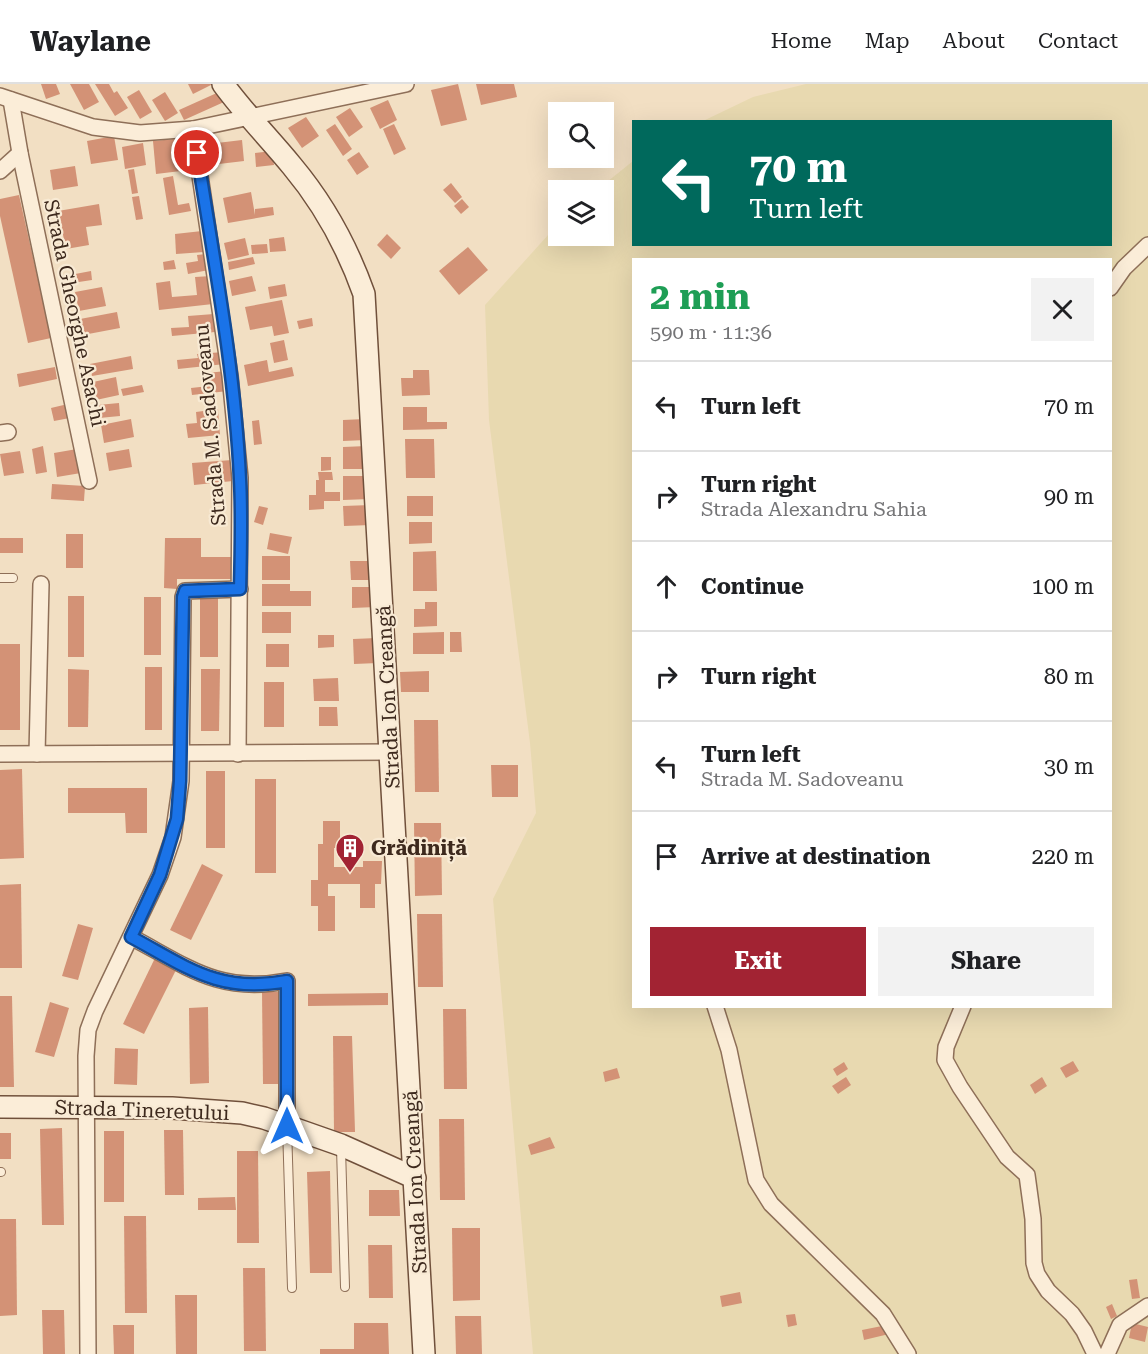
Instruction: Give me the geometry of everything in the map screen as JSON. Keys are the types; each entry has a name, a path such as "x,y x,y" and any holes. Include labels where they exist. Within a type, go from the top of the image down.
{"street":[{"name":"Strada Ion Creangă","path":"223,84 248,117 293,167 322,210 351,257 364,294 424,1354"},
{"path":"6,98 58,117 140,134 193,129 406,84"},
{"name":"Strada Gheorghe Asachi","path":"6,98 20,153 89,481"},
{"name":"Strada M. Sadoveanu","path":"193,129 214,260 240,478 238,754"},
{"path":"0,171 20,153"},
{"path":"1112,285 1124,268 1148,245"},
{"path":"37,753 41,584"},
{"path":"88,1354 86,1107 88,1029 160,875 173,837 179,799 183,597 185,591 240,589"},
{"path":"0,754 181,755 391,752"},
{"path":"131,937 214,979 248,986 287,981 287,1126"},
{"path":"716,1008 729,1050 756,1180 763,1193 771,1204 883,1314 908,1354"},
{"path":"962,1008 946,1047 945,1060 1007,1157 1027,1175 1034,1219 1034,1263 1037,1274 1048,1291 1072,1314 1084,1331 1095,1354"},
{"name":"Strada Tineretului","path":"0,1107 224,1110 264,1118 341,1145 415,1178"},
{"path":"1107,1354 1120,1325 1148,1306"}],"lane":[{"path":"0,578 14,578"},
{"path":"287,1126 292,1288"},
{"path":"341,1145 345,1287"}],"shaded area":[{"path":"806,84 1148,84 1148,1354 533,1354 493,899 536,813 530,743 489,420 485,305 548,235 548,246 614,246 614,180 609,180 632,162 632,246 1112,246 1112,120 705,120 753,97"}],"building":[{"path":"41,84 56,84 60,94 46,99"},
{"path":"70,84 89,84 99,102 84,110"},
{"path":"95,84 109,84 114,93 117,91 128,108 115,116"},
{"path":"188,84 213,84 193,94"},
{"path":"458,84 467,120 441,126 431,90"},
{"path":"476,84 514,84 517,97 481,105"},
{"path":"139,90 152,112 140,119 127,97"},
{"path":"165,92 178,113 165,121 152,100"},
{"path":"219,92 224,102 184,120 179,110"},
{"path":"388,100 397,120 380,129 370,108"},
{"path":"350,108 363,127 349,137 336,117"},
{"path":"306,117 319,136 302,148 288,128"},
{"path":"335,124 352,149 343,156 326,130"},
{"path":"394,124 406,149 394,155 383,129"},
{"path":"114,136 118,160 91,164 87,141"},
{"path":"186,138 189,170 156,174 153,141"},
{"path":"242,140 244,161 219,164 217,143"},
{"path":"143,143 146,165 125,169 122,147"},
{"path":"272,151 274,165 256,167 255,153"},
{"path":"359,152 369,167 357,175 347,160"},
{"path":"75,166 78,186 53,190 50,170"},
{"path":"134,169 138,193 132,194 128,170"},
{"path":"173,176 178,205 189,203 191,211 169,215 163,178"},
{"path":"451,183 462,197 455,203 443,190"},
{"path":"251,192 255,215 255,209 273,207 274,215 228,223 223,198"},
{"path":"19,195 51,338 28,343 0,216 0,199"},
{"path":"139,196 143,219 136,220 132,197"},
{"path":"462,199 469,207 461,214 454,206"},
{"path":"99,204 102,225 86,227 89,245 66,249 58,211"},
{"path":"202,231 204,252 176,254 175,234"},
{"path":"387,234 401,248 391,259 377,245"},
{"path":"284,237 286,251 270,252 269,239"},
{"path":"245,238 249,255 228,260 224,243"},
{"path":"267,244 268,253 252,254 251,245"},
{"path":"468,247 488,270 459,295 439,271"},
{"path":"206,254 209,270 188,274 186,263 198,261 197,255"},
{"path":"253,257 255,264 229,270 228,262"},
{"path":"174,260 176,269 164,270 163,262"},
{"path":"91,271 92,280 72,283 70,275"},
{"path":"211,276 213,304 159,310 156,283 170,281 172,297 197,295 195,277"},
{"path":"252,276 256,291 232,296 229,281"},
{"path":"285,284 287,296 270,299 268,287"},
{"path":"102,287 106,306 79,311 75,292"},
{"path":"282,300 289,333 274,336 272,326 250,330 245,307"},
{"path":"117,312 120,328 83,335 80,319"},
{"path":"214,314 215,332 172,336 171,328 189,327 188,316"},
{"path":"312,318 313,326 299,329 297,321"},
{"path":"284,340 288,360 274,363 270,343"},
{"path":"224,352 225,364 178,369 177,360 198,358 197,354"},
{"path":"131,356 133,369 92,376 90,364"},
{"path":"267,360 269,372 292,367 294,376 248,386 244,365"},
{"path":"55,367 57,379 19,387 17,374"},
{"path":"413,370 429,370 430,395 402,396 401,378 413,378"},
{"path":"226,371 228,391 192,395 191,388 209,386 207,373"},
{"path":"116,377 119,395 96,400 93,382"},
{"path":"142,385 144,392 123,396 121,389"},
{"path":"72,403 75,417 54,421 51,408"},
{"path":"119,403 120,416 99,418 98,405"},
{"path":"403,407 427,407 427,422 447,422 447,429 403,430"},
{"path":"218,409 220,435 188,438 186,424 197,423 196,412"},
{"path":"131,419 134,437 104,443 101,425"},
{"path":"365,419 366,440 343,441 343,420"},
{"path":"259,420 262,444 254,445 252,421"},
{"path":"405,439 434,439 435,478 406,478"},
{"path":"43,446 47,472 36,474 32,449"},
{"path":"367,446 368,469 343,469 343,447"},
{"path":"77,449 81,473 57,477 54,453"},
{"path":"129,449 132,467 109,471 106,453"},
{"path":"20,451 24,473 4,476 0,454"},
{"path":"321,457 331,457 331,470 321,471"},
{"path":"232,460 233,481 194,485 192,463"},
{"path":"318,472 332,472 333,480 325,480 325,492 340,492 340,501 324,501 324,509 309,510 309,495 316,495"},
{"path":"343,476 370,476 370,499 343,500"},
{"path":"52,484 85,486 84,501 51,499"},
{"path":"407,496 433,496 433,516 407,516"},
{"path":"371,505 371,525 344,526 343,506"},
{"path":"259,506 268,508 263,525 254,522"},
{"path":"409,522 432,522 432,543 409,544"},
{"path":"270,533 292,537 288,554 267,549"},
{"path":"66,534 83,534 83,568 66,568"},
{"path":"0,538 23,538 23,553 0,553"},
{"path":"165,538 201,538 201,557 238,557 238,579 177,579 177,589 164,588"},
{"path":"436,551 437,591 413,591 413,552"},
{"path":"262,556 290,556 290,580 262,580"},
{"path":"350,561 374,561 375,580 351,580"},
{"path":"262,584 290,584 290,591 311,591 311,606 262,606"},
{"path":"352,587 375,587 376,607 352,608"},
{"path":"200,595 218,595 218,657 200,657"},
{"path":"68,596 84,596 84,657 68,657"},
{"path":"144,597 161,597 161,655 144,655"},
{"path":"425,602 437,602 437,626 414,627 414,609 425,609"},
{"path":"262,612 291,612 291,633 262,633"},
{"path":"444,632 444,654 413,654 413,633"},
{"path":"450,632 461,632 462,652 450,652"},
{"path":"318,635 334,635 334,647 318,648"},
{"path":"377,638 378,663 354,664 353,639"},
{"path":"0,644 20,644 20,730 0,730"},
{"path":"266,644 289,644 289,667 266,667"},
{"path":"145,667 162,667 162,730 145,730"},
{"path":"68,669 89,670 88,727 68,727"},
{"path":"201,669 220,669 219,731 201,731"},
{"path":"429,671 429,692 401,692 400,672"},
{"path":"338,678 339,701 314,701 313,679"},
{"path":"264,682 284,682 284,727 264,727"},
{"path":"319,707 337,707 338,726 319,726"},
{"path":"414,720 438,720 439,792 415,792"},
{"path":"491,765 518,765 518,797 492,797"},
{"path":"22,769 24,858 0,859 0,770"},
{"path":"206,771 225,771 225,848 206,848"},
{"path":"255,779 276,779 276,873 255,873"},
{"path":"68,788 147,788 147,833 126,833 125,813 68,813"},
{"name":"Grădiniță","path":"323,821 340,821 340,848 334,848 334,867 363,867 363,861 382,861 381,884 375,884 375,908 360,908 360,884 328,884 328,896 335,896 335,931 318,931 318,906 311,906 311,880 318,880 318,844 323,844"},
{"path":"414,823 441,823 442,895 415,896"},
{"path":"202,864 223,875 191,940 170,930"},
{"path":"21,884 22,968 0,968 0,885"},
{"path":"417,914 442,914 443,987 418,987"},
{"path":"78,924 93,928 78,980 62,976"},
{"path":"155,958 177,968 144,1034 123,1024"},
{"path":"262,992 282,992 283,1084 263,1084"},
{"path":"388,993 388,1005 308,1006 308,994"},
{"path":"0,996 12,996 14,1087 0,1087"},
{"path":"50,1002 69,1008 54,1057 35,1052"},
{"path":"208,1007 209,1083 190,1084 189,1008"},
{"path":"443,1009 466,1009 467,1089 444,1089"},
{"path":"333,1036 352,1036 355,1132 334,1132"},
{"path":"115,1048 138,1049 137,1085 114,1084"},
{"path":"1073,1061 1079,1071 1066,1078 1060,1068"},
{"path":"844,1062 848,1069 837,1076 833,1069"},
{"path":"617,1068 620,1078 605,1082 603,1072"},
{"path":"846,1077 851,1085 838,1094 832,1086"},
{"path":"1042,1077 1047,1086 1035,1094 1030,1085"},
{"path":"439,1119 464,1119 465,1200 440,1200"},
{"path":"62,1128 64,1225 42,1225 40,1129"},
{"path":"164,1130 183,1130 184,1195 165,1195"},
{"path":"104,1131 124,1131 124,1202 104,1202"},
{"path":"0,1133 11,1133 11,1159 0,1159"},
{"path":"550,1137 555,1148 531,1155 528,1145"},
{"path":"237,1151 258,1151 259,1243 237,1243"},
{"path":"330,1171 332,1273 310,1273 307,1172"},
{"path":"369,1190 399,1190 400,1216 369,1216"},
{"path":"235,1197 236,1210 198,1210 198,1198"},
{"path":"124,1216 146,1216 147,1313 125,1313"},
{"path":"0,1219 16,1219 17,1315 0,1316"},
{"path":"452,1228 480,1228 480,1300 453,1301"},
{"path":"368,1245 392,1245 393,1298 369,1298"},
{"path":"243,1268 265,1268 266,1351 244,1351"},
{"path":"1137,1279 1140,1298 1132,1299 1129,1280"},
{"path":"740,1292 742,1303 722,1307 720,1296"},
{"path":"175,1295 197,1295 197,1354 176,1354"},
{"path":"1112,1304 1117,1316 1111,1319 1106,1307"},
{"path":"42,1310 64,1310 65,1354 43,1354"},
{"path":"795,1314 797,1325 788,1327 786,1315"},
{"path":"455,1316 481,1316 482,1354 456,1354"},
{"path":"354,1323 388,1323 389,1354 320,1354 320,1349 354,1349"},
{"path":"1132,1323 1148,1327 1145,1342 1129,1338"},
{"path":"113,1325 134,1325 134,1354 114,1354"},
{"path":"887,1325 889,1334 864,1340 862,1330"}],"place":[{"name":"Grădiniță","path":"350,874"}],"route":[{"path":"197,153 214,260 236,432 241,511 240,589 185,591 183,597 180,781 177,819 160,875 131,937 200,974 214,979 248,986 287,981 287,1126"}]}
